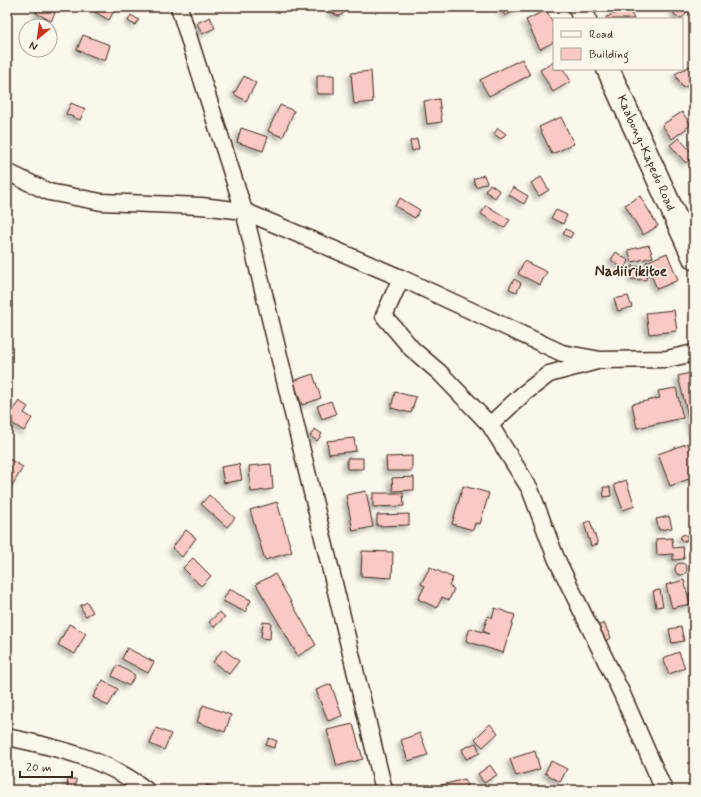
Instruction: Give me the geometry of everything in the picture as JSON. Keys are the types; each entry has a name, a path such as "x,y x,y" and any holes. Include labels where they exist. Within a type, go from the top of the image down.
{"main road":[{"path":"579,7 584,18"},
{"name":"Kaabong-Kapedo Road","path":"608,70 694,258"}],"street":[{"path":"179,7 244,211 384,790"},
{"path":"7,172 49,192 101,202 201,206 244,211 401,278 562,353 601,360 667,359 694,353"},
{"path":"401,278 384,316 412,349 440,373 490,426 530,489 556,558 622,694 664,790"},
{"path":"490,426 522,395 549,374 601,360"},
{"path":"7,737 43,744 107,766 146,790"}],"building":[{"path":"682,6 685,7 685,17 678,18 675,17 674,10 675,7"},
{"path":"39,7 48,7 47,8 55,13 52,18 45,18 36,13"},
{"path":"98,7 116,7 109,20 95,12"},
{"path":"330,7 346,8 342,15 338,16 331,12"},
{"path":"500,7 522,7 505,16"},
{"path":"629,8 634,18 606,18"},
{"path":"546,10 553,23 553,42 540,49 526,20"},
{"path":"131,15 139,20 135,25 128,21"},
{"path":"210,17 215,28 202,34 197,23"},
{"path":"83,35 110,45 105,61 77,50"},
{"path":"522,59 530,75 489,96 480,80"},
{"path":"553,63 553,70 564,70 571,81 553,92 540,70"},
{"path":"694,64 694,82 683,88 675,74"},
{"path":"371,71 373,102 354,104 351,73"},
{"path":"317,75 334,75 334,94 317,94"},
{"path":"244,76 256,83 246,101 234,94"},
{"path":"439,99 442,122 427,124 424,101"},
{"path":"71,103 85,109 80,120 66,114"},
{"path":"280,105 294,111 283,137 268,131"},
{"path":"682,112 691,125 672,139 662,125"},
{"path":"561,117 574,144 552,154 539,127"},
{"path":"241,128 268,137 263,151 237,142"},
{"path":"498,128 506,134 501,139 494,134"},
{"path":"679,138 694,155 686,163 670,145"},
{"path":"417,139 419,149 412,151 410,141"},
{"path":"484,175 487,183 476,187 473,179"},
{"path":"541,177 549,190 539,196 531,183"},
{"path":"490,184 500,191 495,198 485,191"},
{"path":"513,187 528,196 524,204 509,195"},
{"path":"640,196 658,226 643,235 625,205"},
{"path":"400,198 420,210 415,218 395,206"},
{"path":"486,205 510,220 504,228 481,214"},
{"path":"556,210 567,215 563,224 551,218"},
{"path":"566,229 573,233 570,238 563,234"},
{"path":"649,245 653,257 632,262 628,250"},
{"path":"616,252 629,261 624,269 611,260"},
{"path":"667,253 678,280 657,289 646,262"},
{"path":"524,261 547,272 540,285 518,274"},
{"path":"632,266 647,267 646,280 631,279"},
{"path":"514,279 521,283 517,292 509,289"},
{"path":"628,296 632,307 618,311 614,299"},
{"path":"674,310 677,331 649,334 646,313"},
{"path":"694,372 694,432 692,432 678,376"},
{"path":"313,374 321,398 302,405 293,381"},
{"path":"676,388 683,418 637,428 632,404 660,398 658,391"},
{"path":"395,392 416,397 411,413 391,408"},
{"path":"19,401 28,407 24,413 32,418 24,431 7,420"},
{"path":"331,401 336,414 322,419 317,406"},
{"path":"315,429 322,434 317,441 310,436"},
{"path":"354,438 356,451 329,454 327,441"},
{"path":"694,441 694,477 670,486 658,454"},
{"path":"412,456 412,471 387,471 386,457"},
{"path":"347,458 363,458 363,469 347,469"},
{"path":"9,459 23,467 10,489 7,487 7,462"},
{"path":"239,464 242,480 224,483 221,467"},
{"path":"271,464 273,489 251,492 249,466"},
{"path":"414,477 414,490 393,491 392,478"},
{"path":"626,480 635,506 623,510 614,485"},
{"path":"463,486 489,493 480,524 475,523 473,530 452,524"},
{"path":"603,487 610,487 611,496 604,497"},
{"path":"366,491 373,527 353,531 346,495"},
{"path":"373,493 403,493 404,506 373,507"},
{"path":"209,495 235,518 227,527 201,504"},
{"path":"277,502 292,552 265,560 250,510"},
{"path":"409,514 409,525 377,526 377,515"},
{"path":"669,516 672,528 659,530 656,519"},
{"path":"590,521 598,544 591,546 584,523"},
{"path":"186,530 196,538 182,557 172,548"},
{"path":"684,534 687,535 687,541 684,542 681,541 680,538 681,535"},
{"path":"672,538 673,548 683,547 684,559 673,560 673,554 657,555 656,539"},
{"path":"362,551 393,552 392,578 361,576"},
{"path":"193,558 211,576 201,586 183,568"},
{"path":"681,563 685,565 687,569 685,573 681,575 677,573 675,569 677,565"},
{"path":"430,567 453,578 449,586 454,589 449,600 442,597 437,608 418,599 425,586 421,584"},
{"path":"275,574 316,645 298,656 256,584"},
{"path":"684,580 690,604 672,608 666,585"},
{"path":"229,589 251,600 245,612 223,601"},
{"path":"660,590 663,606 656,607 653,591"},
{"path":"694,591 694,607 693,607 689,593"},
{"path":"87,602 93,612 86,616 80,606"},
{"path":"495,608 515,615 503,653 466,641 470,628 489,634 483,631 488,616 492,618"},
{"path":"220,612 225,617 214,627 209,622"},
{"path":"263,622 271,623 270,639 261,638"},
{"path":"604,623 611,638 603,642 596,627"},
{"path":"69,624 86,633 75,654 58,645"},
{"path":"681,627 684,641 672,643 669,629"},
{"path":"127,648 154,662 148,673 122,659"},
{"path":"223,649 239,661 229,674 213,662"},
{"path":"679,652 685,668 669,674 663,658"},
{"path":"117,665 135,675 129,686 112,676"},
{"path":"103,680 118,689 108,706 93,697"},
{"path":"331,684 342,716 328,721 316,690"},
{"path":"203,705 231,715 225,732 197,722"},
{"path":"353,724 363,759 337,766 327,730"},
{"path":"490,724 498,733 483,747 475,739"},
{"path":"156,728 171,734 164,750 150,744"},
{"path":"420,733 428,755 408,761 401,740"},
{"path":"269,738 277,741 274,748 266,745"},
{"path":"476,743 480,753 466,759 462,749"},
{"path":"535,751 540,769 516,776 510,759"},
{"path":"551,761 567,769 560,782 545,773"},
{"path":"490,765 497,775 484,783 478,774"},
{"path":"68,779 76,779 76,790 67,790"},
{"path":"465,779 468,790 432,790 431,788"},
{"path":"206,785 222,788 221,790 205,790"}],"district":[{"name":"Nadiirikitoe","path":"631,272"}]}
